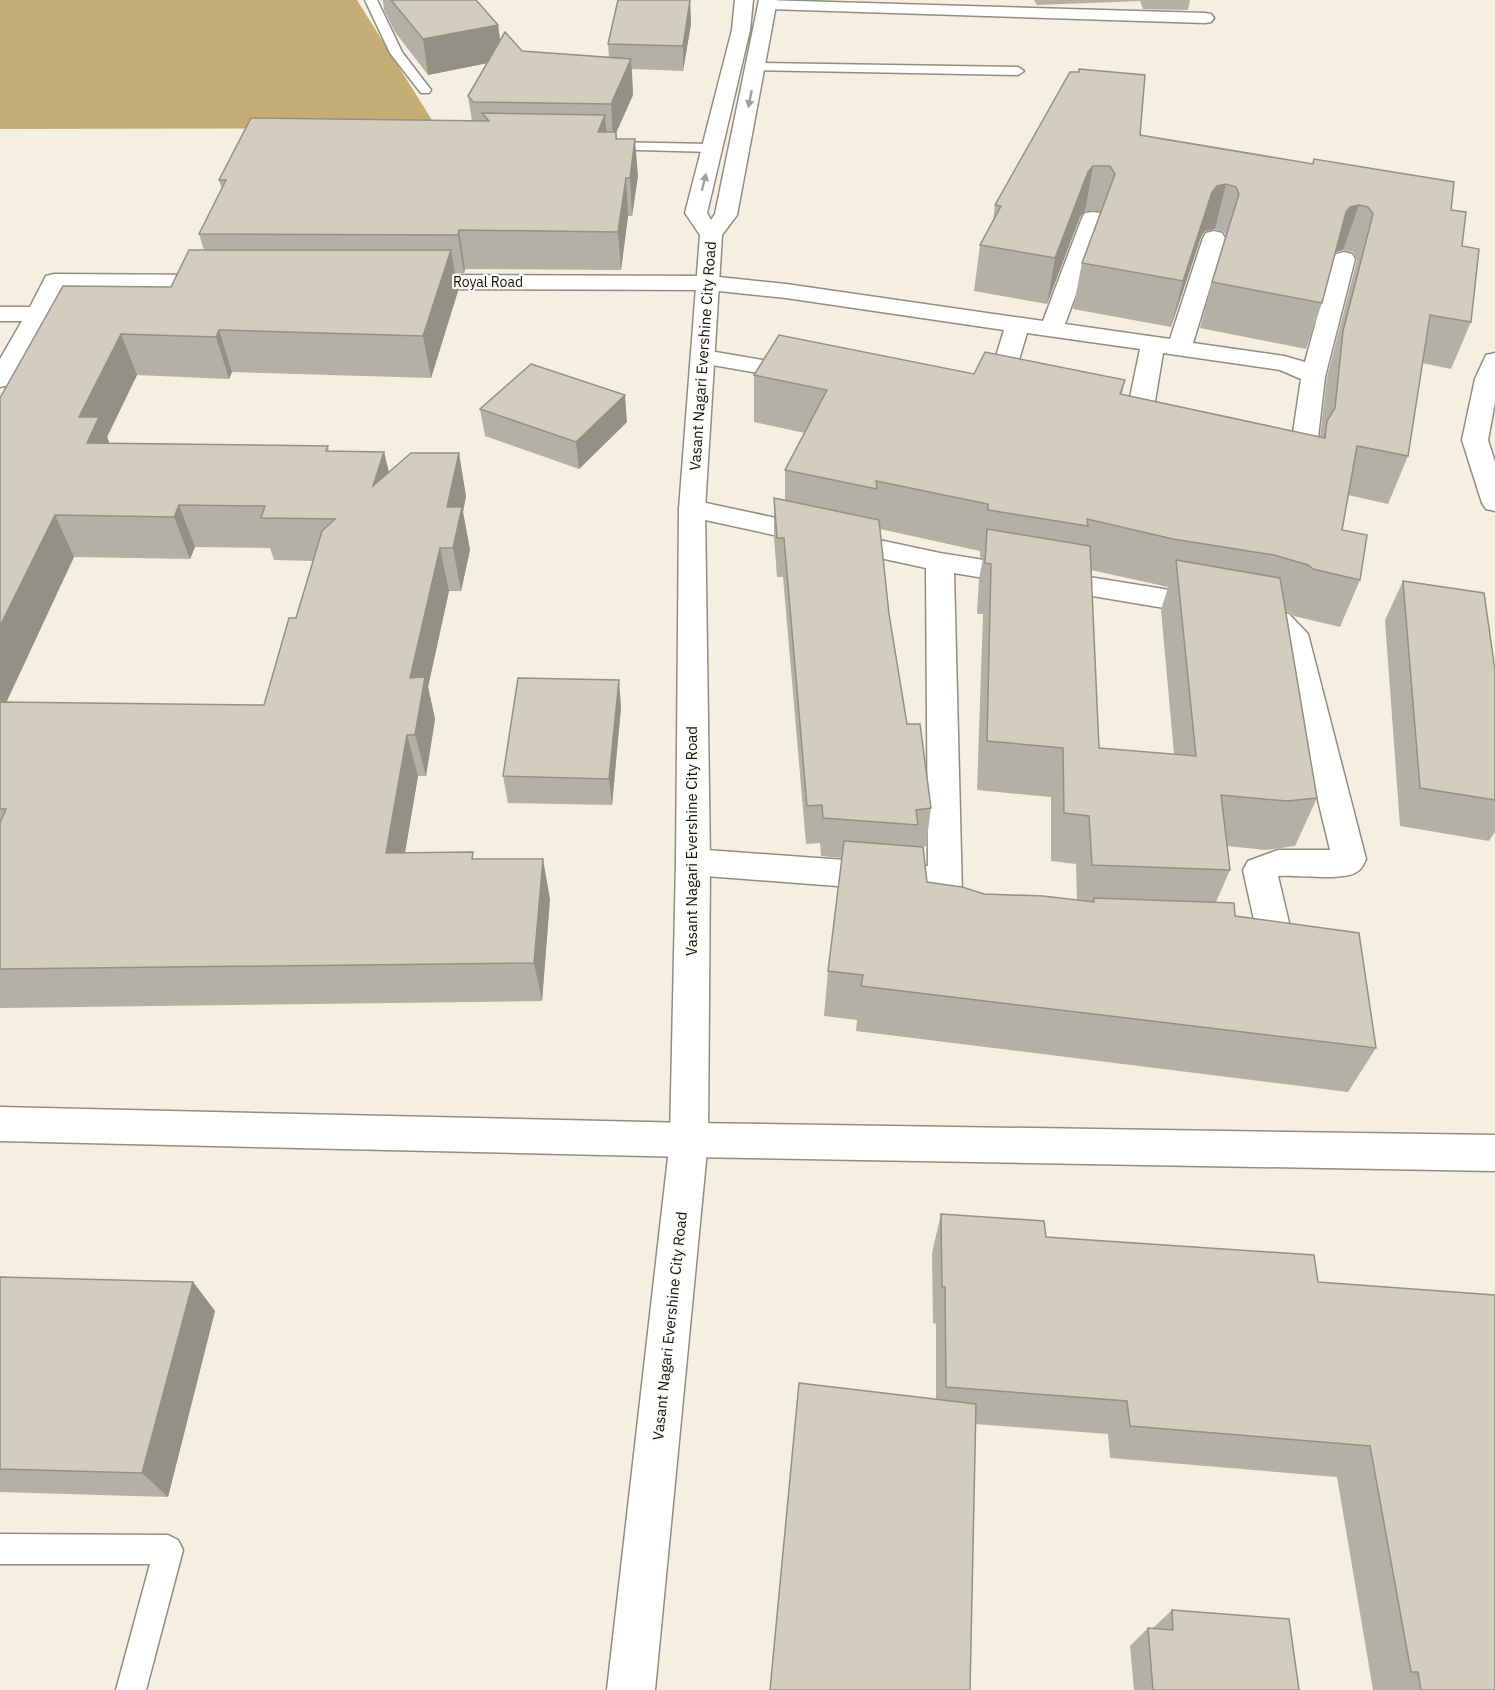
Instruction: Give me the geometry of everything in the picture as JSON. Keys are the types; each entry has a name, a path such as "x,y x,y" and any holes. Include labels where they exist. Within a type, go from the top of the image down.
{"street":[{"path":"711,235 696,213 741,30 744,0"},
{"path":"769,2 1206,18"},
{"name":"Vasant Nagari Evershine City Road","path":"631,1690 689,1140 693,862 692,509 710,283 711,235 726,215 769,2"},
{"path":"1052,328 1093,218"},
{"path":"1179,348 1214,238"},
{"path":"1266,459 1289,462 1301,460 1313,377 1344,259"},
{"path":"0,380 54,281 244,282"},
{"name":"Royal Road","path":"387,282 710,283 786,291 1018,323 1290,364 1305,370 1313,377"},
{"path":"0,314 38,314"},
{"path":"999,388 1018,323"},
{"path":"1141,409 1153,344"},
{"path":"704,357 825,377"},
{"path":"1495,360 1487,380 1475,440 1495,503"},
{"path":"692,509 940,562 1257,614 1279,621 1293,634 1349,859 1346,863 1331,864 1269,863 1260,870 1273,927 1267,934 1209,933"},
{"path":"940,562 945,906 954,918 974,925 986,926"},
{"path":"693,862 945,881"},
{"path":"0,1124 689,1140 1495,1154"}],"lane":[{"path":"370,0 396,53 425,90"},
{"path":"756,67 1018,71"},
{"path":"589,146 712,148"},
{"path":"0,1549 168,1550 131,1690"}],"shaded area":[{"path":"0,0 357,0 437,128 0,129"}],"building":[{"path":"391,0 476,0 498,25 423,39"},
{"path":"618,0 690,0 683,46 608,44"},
{"path":"505,32 522,51 631,59 611,104 473,102 468,96"},
{"path":"1079,69 1145,75 1140,135 1313,164 1314,159 1454,182 1451,210 1466,212 1462,246 1479,249 1471,322 1430,315 1408,456 1357,446 1342,530 1367,535 1360,580 1313,569 1308,565 1274,555 1173,539 1087,519 1088,526 988,510 988,504 876,481 877,489 785,470 827,390 754,375 779,335 974,374 985,352 1125,380 1120,394 1325,438 1327,421 1335,408 1343,331 1373,214 1368,207 1359,205 1350,207 1346,212 1322,303 1212,282 1239,194 1236,187 1226,184 1217,186 1212,192 1183,281 1082,263 1115,174 1110,166 1093,166 1088,172 1055,258 980,245 1001,206 995,205 1070,72 1079,72"},
{"path":"482,113 605,115 598,132 616,132 616,139 635,139 630,178 626,178 618,232 459,230 458,235 199,234 226,180 219,180 251,118 489,121"},
{"path":"189,250 451,250 423,336 219,330 216,337 121,334 79,417 99,417 87,443 328,446 326,451 384,452 373,486 411,453 459,453 447,507 462,507 453,548 440,548 410,678 425,677 415,735 407,735 386,853 473,852 472,859 543,859 534,963 0,969 0,823 6,809 0,809 0,702 264,705 289,618 296,618 322,531 335,519 261,518 265,506 179,505 174,517 55,515 0,626 0,398 63,286 171,287"},
{"path":"531,364 625,395 576,442 480,409"},
{"path":"774,498 879,520 889,614 907,724 920,724 931,808 916,810 918,825 823,818 822,805 807,806 784,538 777,538"},
{"path":"987,529 1090,546 1099,748 1196,756 1176,560 1280,578 1317,798 1287,801 1221,795 1230,870 1092,865 1089,816 1064,813 1063,748 987,741 991,564 985,563"},
{"path":"1403,581 1484,593 1495,670 1495,800 1420,788"},
{"path":"518,678 619,680 609,779 503,776"},
{"path":"844,841 923,847 927,882 962,887 984,894 1043,896 1094,902 1094,898 1234,903 1235,916 1359,933 1376,1048 861,986 863,975 828,971"},
{"path":"941,1214 1044,1221 1046,1237 1314,1255 1318,1282 1495,1295 1495,1690 1421,1690 1418,1672 1411,1672 1370,1446 1130,1426 1127,1401 946,1387 945,1287 942,1287"},
{"path":"0,1277 193,1282 142,1473 0,1469"},
{"path":"799,1383 976,1404 970,1690 770,1690"},
{"path":"1172,1610 1289,1619 1299,1690 1153,1690 1148,1628 1173,1630"}]}
